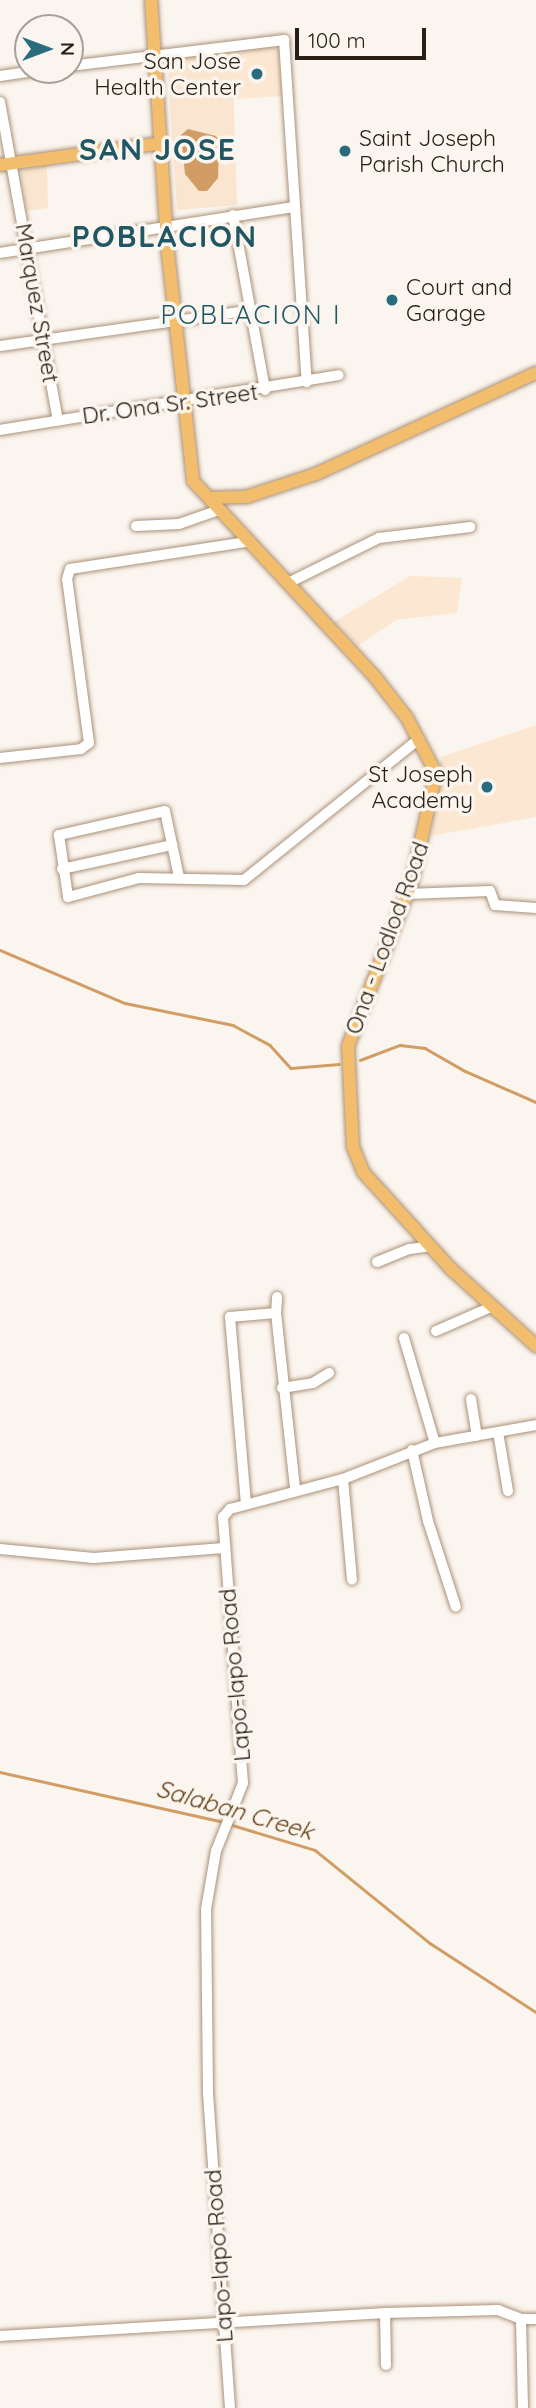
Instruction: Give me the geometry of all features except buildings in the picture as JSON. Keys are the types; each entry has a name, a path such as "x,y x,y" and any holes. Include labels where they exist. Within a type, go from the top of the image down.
{"main road":[{"name":"Ona - Lodlod Road","path":"151,0 174,321 193,481 375,677 419,738 436,773 406,894 348,1046 353,1147 358,1164 431,1246 491,1307 536,1346"},
{"path":"6,164 163,144"},
{"path":"210,498 246,497 316,474 536,373"}],"street":[{"path":"84,64 282,39 307,382"},
{"name":"Marquez Street","path":"0,102 6,164 28,248 58,421"},
{"path":"0,253 293,207"},
{"path":"233,215 266,390"},
{"path":"0,346 252,310"},
{"name":"Dr. Ona Sr. Street","path":"0,430 266,390 339,376"},
{"path":"136,526 179,524 219,510"},
{"path":"288,583 379,538 470,527"},
{"path":"0,758 81,749 89,743 67,579 71,569 247,542"},
{"path":"179,877 167,815 162,810 74,829 59,835 65,895 72,898 117,882 179,877 244,880 419,738"},
{"path":"62,869 172,845"},
{"path":"406,894 491,891 493,904 536,908"},
{"path":"377,1262 410,1249 431,1246"},
{"path":"277,1297 282,1388 295,1489"},
{"path":"436,1331 491,1307"},
{"path":"246,1504 227,1322 236,1316 276,1313"},
{"path":"404,1338 435,1443"},
{"path":"282,1388 313,1383 329,1373"},
{"path":"471,1399 477,1436"},
{"name":"Lapo-lapo Road","path":"230,2408 222,2323 208,2070 206,1909 216,1851 238,1803 243,1767 224,1548 226,1512 295,1489 343,1479 435,1443 536,1425"},
{"path":"498,1433 508,1491"},
{"path":"412,1450 428,1521 456,1607"},
{"path":"343,1479 352,1580"},
{"path":"0,1549 94,1558 224,1548"},
{"path":"0,2336 384,2313 498,2310 521,2319 536,2319"},
{"path":"384,2313 386,2365"},
{"path":"521,2319 523,2408"}],"shaded area":[{"name":"San Jose Health Center","path":"268,46 279,50 284,96 234,99 232,48"},
{"path":"232,48 237,205 177,210 167,57"},
{"path":"188,129 216,136 219,141 218,178 207,191 199,191 185,174 181,135"},
{"path":"47,165 48,208 26,211 20,171"},
{"path":"410,576 462,578 457,613 396,620 358,646 334,622"},
{"name":"St Joseph Academy","path":"536,725 536,817 431,836 441,757"}],"waterway":[{"path":"0,950 125,1003 233,1025 270,1045 291,1068 339,1064"},
{"path":"360,1060 400,1045 425,1048 465,1071 536,1102"},
{"name":"Salaban Creek","path":"0,1772 223,1822"},
{"name":"Salaban Creek","path":"229,1824 315,1850 430,1943 536,2012"}],"place":[{"name":"San Jose Health Center","path":"257,74"},
{"name":"Saint Joseph Parish Church","path":"345,151"},
{"name":"Court and Garage","path":"392,300"},
{"name":"St Joseph Academy","path":"487,787"}],"district":[{"name":"SAN JOSE","path":"158,149"},
{"name":"POBLACION","path":"165,236"},
{"name":"POBLACION I","path":"251,315"}]}
